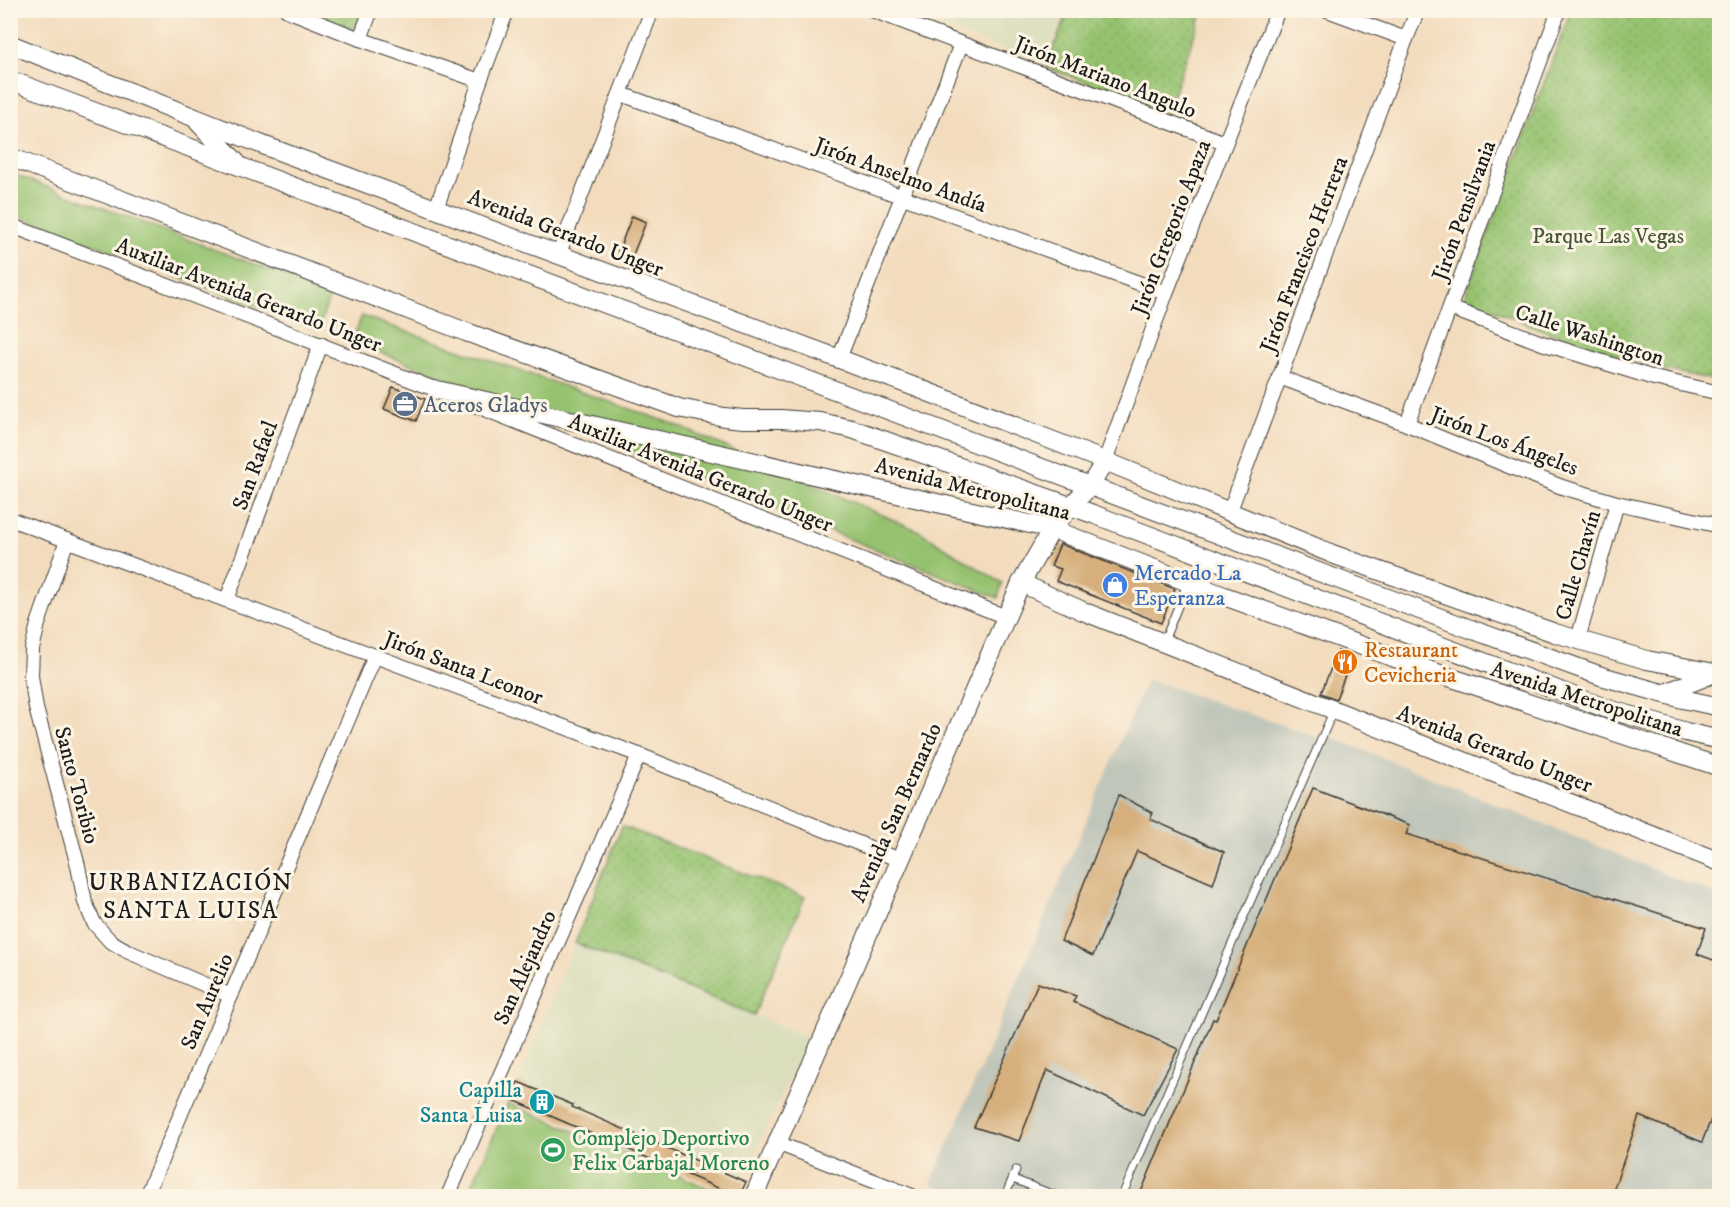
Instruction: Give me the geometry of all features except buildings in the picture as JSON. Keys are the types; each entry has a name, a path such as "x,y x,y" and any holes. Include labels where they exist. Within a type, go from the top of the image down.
{"street":[{"path":"287,10 360,39 480,81"},
{"path":"360,39 371,10"},
{"path":"436,209 507,10"},
{"path":"558,256 652,10"},
{"name":"Jirón Mariano Angulo","path":"872,10 1225,143"},
{"name":"Jirón Gregorio Apaza","path":"1105,461 1166,293 1278,10"},
{"path":"1327,10 1406,39"},
{"name":"Jirón Francisco Herrera","path":"1229,513 1418,10"},
{"name":"Jirón Pensilvania","path":"1407,424 1559,10"},
{"name":"Avenida Gerardo Unger","path":"10,44 268,147 839,359 1105,461"},
{"path":"839,359 961,44"},
{"path":"10,80 1090,486"},
{"name":"Jirón Anselmo Andía","path":"621,94 1166,293"},
{"path":"194,117 240,167"},
{"path":"10,157 466,332 679,408 724,417 810,421 852,429 1070,507"},
{"name":"Auxiliar Avenida Gerardo Unger","path":"10,225 321,344 1006,617"},
{"name":"Calle Washington","path":"1450,308 1542,343 1654,378 1719,393"},
{"name":"San Rafael","path":"227,600 321,344"},
{"name":"Jirón Los Ángeles","path":"1279,377 1407,424 1562,487 1617,503 1719,526"},
{"name":"Avenida Metropolitana","path":"437,390 1052,529 1187,582 1431,671 1719,767"},
{"path":"1105,461 1335,555 1555,633 1647,660 1717,673"},
{"name":"Avenida San Bernardo","path":"754,1197 1021,583 1052,529 1090,486 1105,461"},
{"name":"Avenida Metropolitana","path":"1090,486 1601,676 1719,707"},
{"name":"Calle Chavín","path":"1578,639 1617,503"},
{"name":"Avenida Metropolitana","path":"1070,507 1605,708 1719,740"},
{"name":"Jirón Santa Leonor","path":"10,519 639,755 900,860"},
{"name":"Santo Toribio","path":"67,540 38,624 32,649 31,676 36,708 78,866 85,902 94,923 110,941 129,952 231,996"},
{"name":"Avenida Gerardo Unger","path":"1021,583 1084,612 1719,862"},
{"name":"San Aurelio","path":"146,1197 375,656"},
{"path":"1665,693 1717,673"},
{"name":"San Alejandro","path":"448,1197 639,755"},
{"path":"777,1143 912,1197"}],"lane":[{"path":"1163,643 1187,582"},
{"path":"1122,1197 1334,710"},
{"path":"1005,1197 1016,1170"},
{"path":"1013,1179 1057,1197"}],"shaded area":[{"path":"901,11 1065,11 1044,64"},
{"path":"1147,679 1326,740 1329,736 1719,896 1719,1196 1130,1196 1198,1037 1129,1196 960,1196 931,1184"},
{"path":"575,943 808,1037 744,1177 518,1082"}],"green space":[{"name":"Parque Las Vegas","path":"1571,10 1719,11 1719,381 1660,369 1550,333 1464,298"},
{"path":"303,11 362,11 354,30"},
{"path":"1068,11 1203,11 1166,114 1046,67"},
{"path":"10,173 331,293 318,330 11,213"},
{"path":"362,316 671,423 919,531 1002,583 998,598 352,341"},
{"path":"622,826 805,897 754,1015 575,943"},
{"name":"Complejo Deportivo Felix Carbajal Moreno","path":"508,1103 727,1196 467,1196"}],"place":[{"name":"Aceros Gladys","path":"405,404"},
{"name":"Mercado La Esperanza","path":"1115,585"},
{"name":"Restaurant Cevicheria","path":"1345,662"},
{"name":"Capilla Santa Luisa","path":"542,1102"},
{"name":"Complejo Deportivo Felix Carbajal Moreno","path":"553,1150"}],"district":[{"name":"URBANIZACIÓN SANTA LUISA","path":"191,896"}]}
